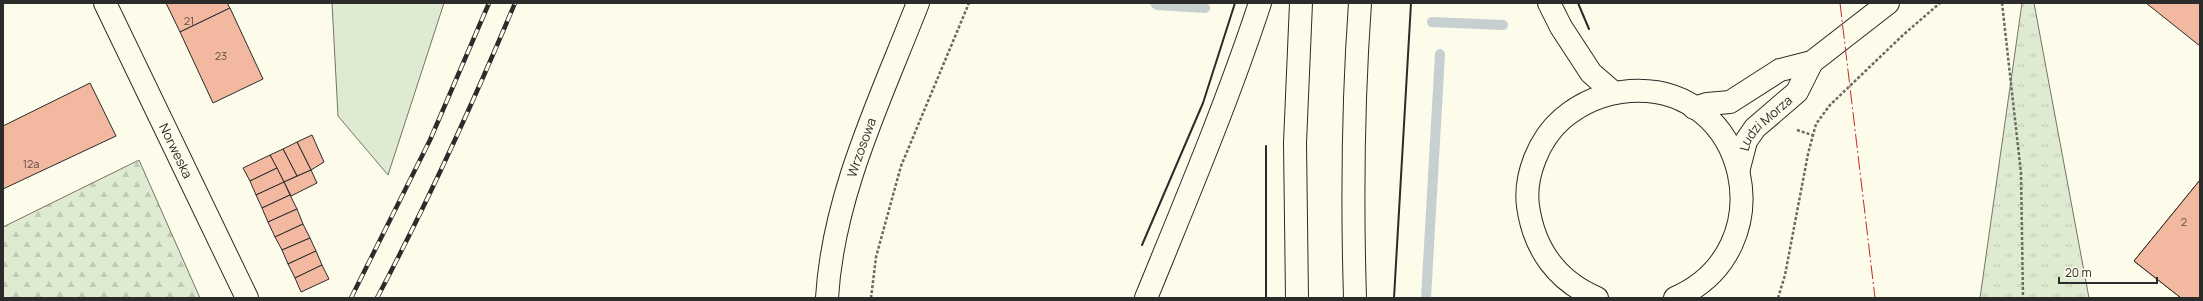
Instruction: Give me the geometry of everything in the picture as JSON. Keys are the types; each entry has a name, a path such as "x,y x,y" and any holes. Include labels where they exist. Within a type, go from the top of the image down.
{"main road":[{"name":"Norweska","path":"105,3 247,298"},
{"name":"Wrzosowa","path":"827,298 828,279 836,226 860,148 918,3"},
{"path":"1146,298 1208,148 1242,57 1260,3"},
{"path":"1297,298 1295,143 1300,3"},
{"path":"1355,298 1354,228 1356,47 1360,3"},
{"path":"1549,3 1561,28 1591,73 1613,92"},
{"name":"Ludzi Morza","path":"1694,108 1707,104 1730,102 1780,70 1812,62 1888,3"},
{"name":"Ludzi Morza","path":"1739,168 1746,141 1755,128 1797,92 1812,62"},
{"path":"1597,298 1582,292 1564,279 1550,263 1538,245 1531,224 1528,203 1529,181 1534,160 1543,141 1557,124 1573,109 1592,99 1613,92 1641,90 1660,93 1678,99 1694,108 1722,134 1732,150 1739,168 1742,190 1742,213 1736,235 1726,255 1713,272 1696,287 1676,298"}],"path":[{"path":"871,298 876,257 901,166 969,3"},
{"path":"1778,298 1785,275 1808,154 1816,124 1830,105 1903,35 1940,3"},
{"path":"2002,3 2021,173 2023,298"}],"green space":[{"path":"332,3 444,3 388,175 338,116"},
{"path":"2022,3 2034,3 2089,298 1980,298"},
{"path":"139,160 200,298 3,298 3,227"}],"building":[{"path":"166,3 227,3 230,8 180,32"},
{"path":"2146,3 2200,3 2200,46"},
{"path":"230,8 263,79 213,103 180,32"},
{"path":"90,83 116,136 3,189 3,126"},
{"path":"312,135 324,162 311,170 297,142"},
{"path":"297,142 311,170 297,176 283,149"},
{"path":"283,149 297,176 284,182 270,155"},
{"path":"270,155 277,168 250,181 243,168"},
{"path":"277,168 284,182 256,195 250,181"},
{"path":"311,170 317,183 291,196 284,182"},
{"path":"2200,180 2200,298 2181,298 2134,261"},
{"path":"2200,180 2200,298 2181,298 2134,261"},
{"path":"284,182 290,195 262,208 256,195"},
{"path":"290,195 297,209 268,222 262,208"},
{"path":"297,209 303,224 275,237 268,222"},
{"path":"303,224 310,238 282,250 275,237"},
{"path":"310,238 316,251 288,264 282,250"},
{"path":"316,251 322,265 295,278 288,264"},
{"path":"322,265 329,279 301,292 295,278"}],"waterway":[{"path":"1155,3 1157,5 1205,8"},
{"path":"1432,22 1503,25"},
{"path":"1426,298 1440,54"}],"railway":[{"path":"351,298 430,140 489,3"},
{"path":"377,298 449,152 515,3"}],"wall":[{"path":"1142,245 1203,103 1235,3"},
{"path":"1394,298 1411,3"},
{"path":"1578,3 1589,29"},
{"path":"1266,146 1266,298"}],"power":[{"path":"1840,3 1875,298"}]}
